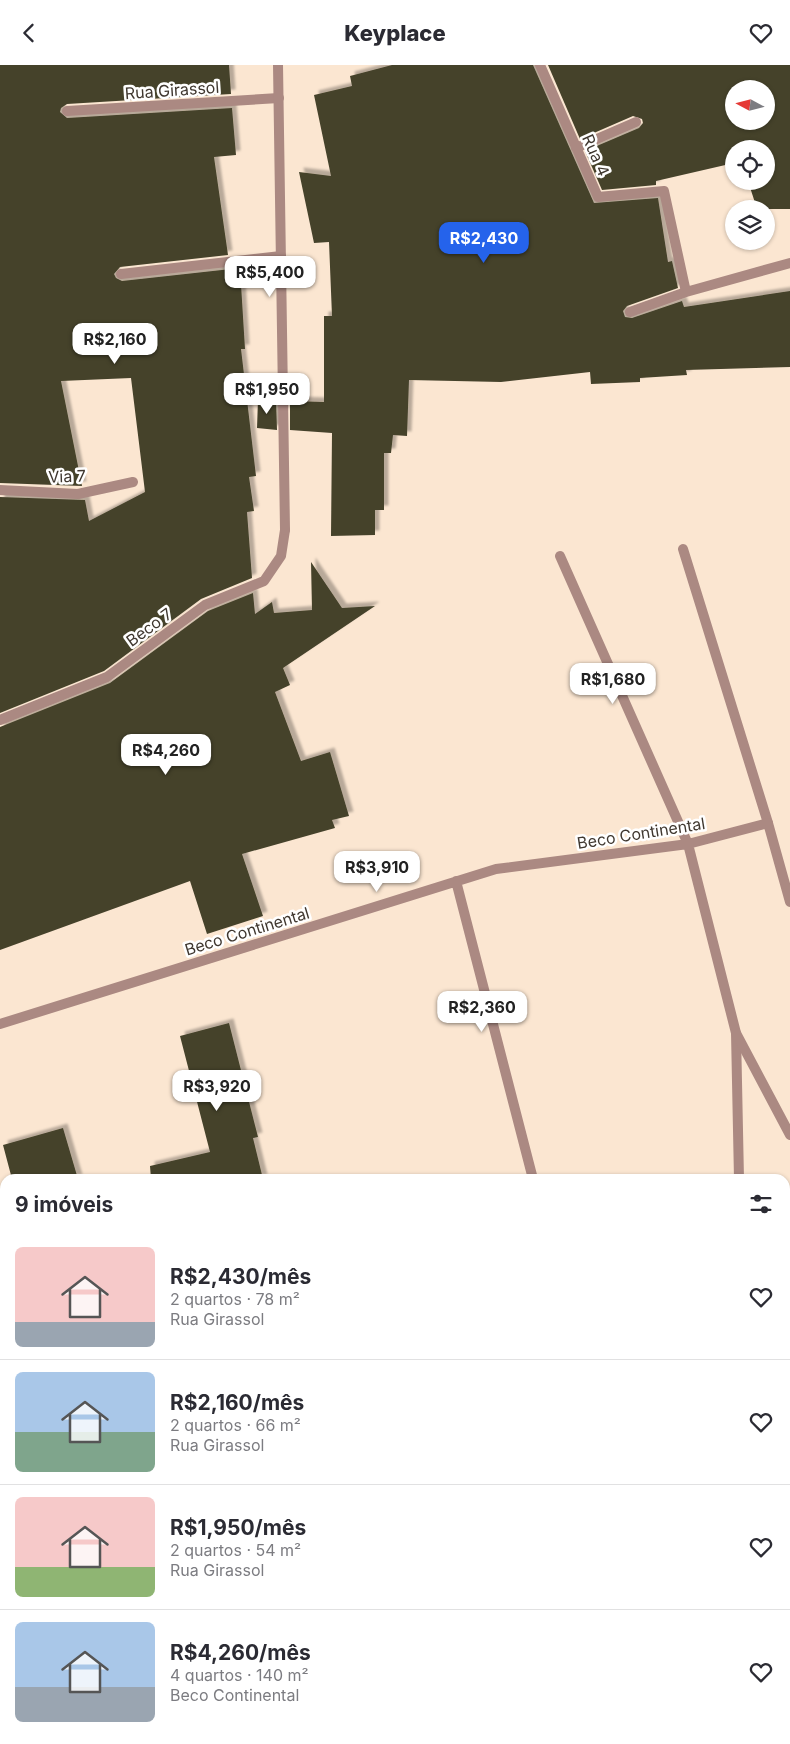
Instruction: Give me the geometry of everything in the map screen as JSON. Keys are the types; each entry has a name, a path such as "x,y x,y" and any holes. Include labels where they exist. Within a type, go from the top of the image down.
{"street":[{"path":"121,274 282,256 278,65"},
{"name":"Rua 4","path":"540,65 598,197 664,191 686,292"},
{"name":"Rua Girassol","path":"67,111 279,98"},
{"path":"576,148 636,122"},
{"name":"Beco 7","path":"0,720 107,677 205,605 264,581 281,556 285,530 282,256"},
{"path":"630,312 686,292 790,263"},
{"name":"Via 7","path":"0,490 78,494 133,482"},
{"path":"684,549 768,823 790,902"},
{"path":"560,556 688,844 736,1033 739,1174"},
{"name":"Beco Continental","path":"0,1024 496,869 688,844 768,823"},
{"path":"456,881 532,1174"},
{"path":"736,1033 790,1135"}],"building":[{"path":"0,65 229,65 231,94 67,104 61,108 60,112 67,118 232,108 236,155 214,157 228,255 120,267 114,274 116,278 122,281 240,268 245,349 241,349 256,476 249,477 254,511 247,512 252,578 201,599 104,671 0,713 0,497 85,500 89,521 145,492 131,378 61,381 82,486 0,483"},
{"path":"392,65 533,65 594,203 658,198 668,262 672,261 678,288 627,306 623,311 625,317 632,318 682,301 684,307 790,291 790,367 686,370 687,375 640,378 640,382 591,384 590,372 501,382 409,380 407,436 393,435 391,453 384,453 384,510 375,510 375,535 331,536 332,433 290,430 290,401 324,402 324,316 332,316 329,242 314,243 299,172 331,176 314,95 352,86 350,76"},
{"path":"548,65 790,65 790,209 775,209 775,200 754,200 751,190 775,190 775,140 725,140 725,165 656,181 656,185 602,190 585,151 639,128 643,123 642,119 633,116 580,139"},
{"path":"258,400 276,401 277,430 257,428"},
{"path":"311,562 342,608 375,606 283,668 290,685 275,692 301,761 330,752 349,816 332,820 335,828 242,854 263,916 207,934 190,881 0,950 0,727 110,683 208,611 253,593 255,614 272,602 274,613 312,610"},
{"path":"229,1023 258,1137 253,1138 262,1174 151,1174 150,1166 210,1152 180,1036"},
{"path":"63,1128 77,1174 11,1174 3,1145"}]}
